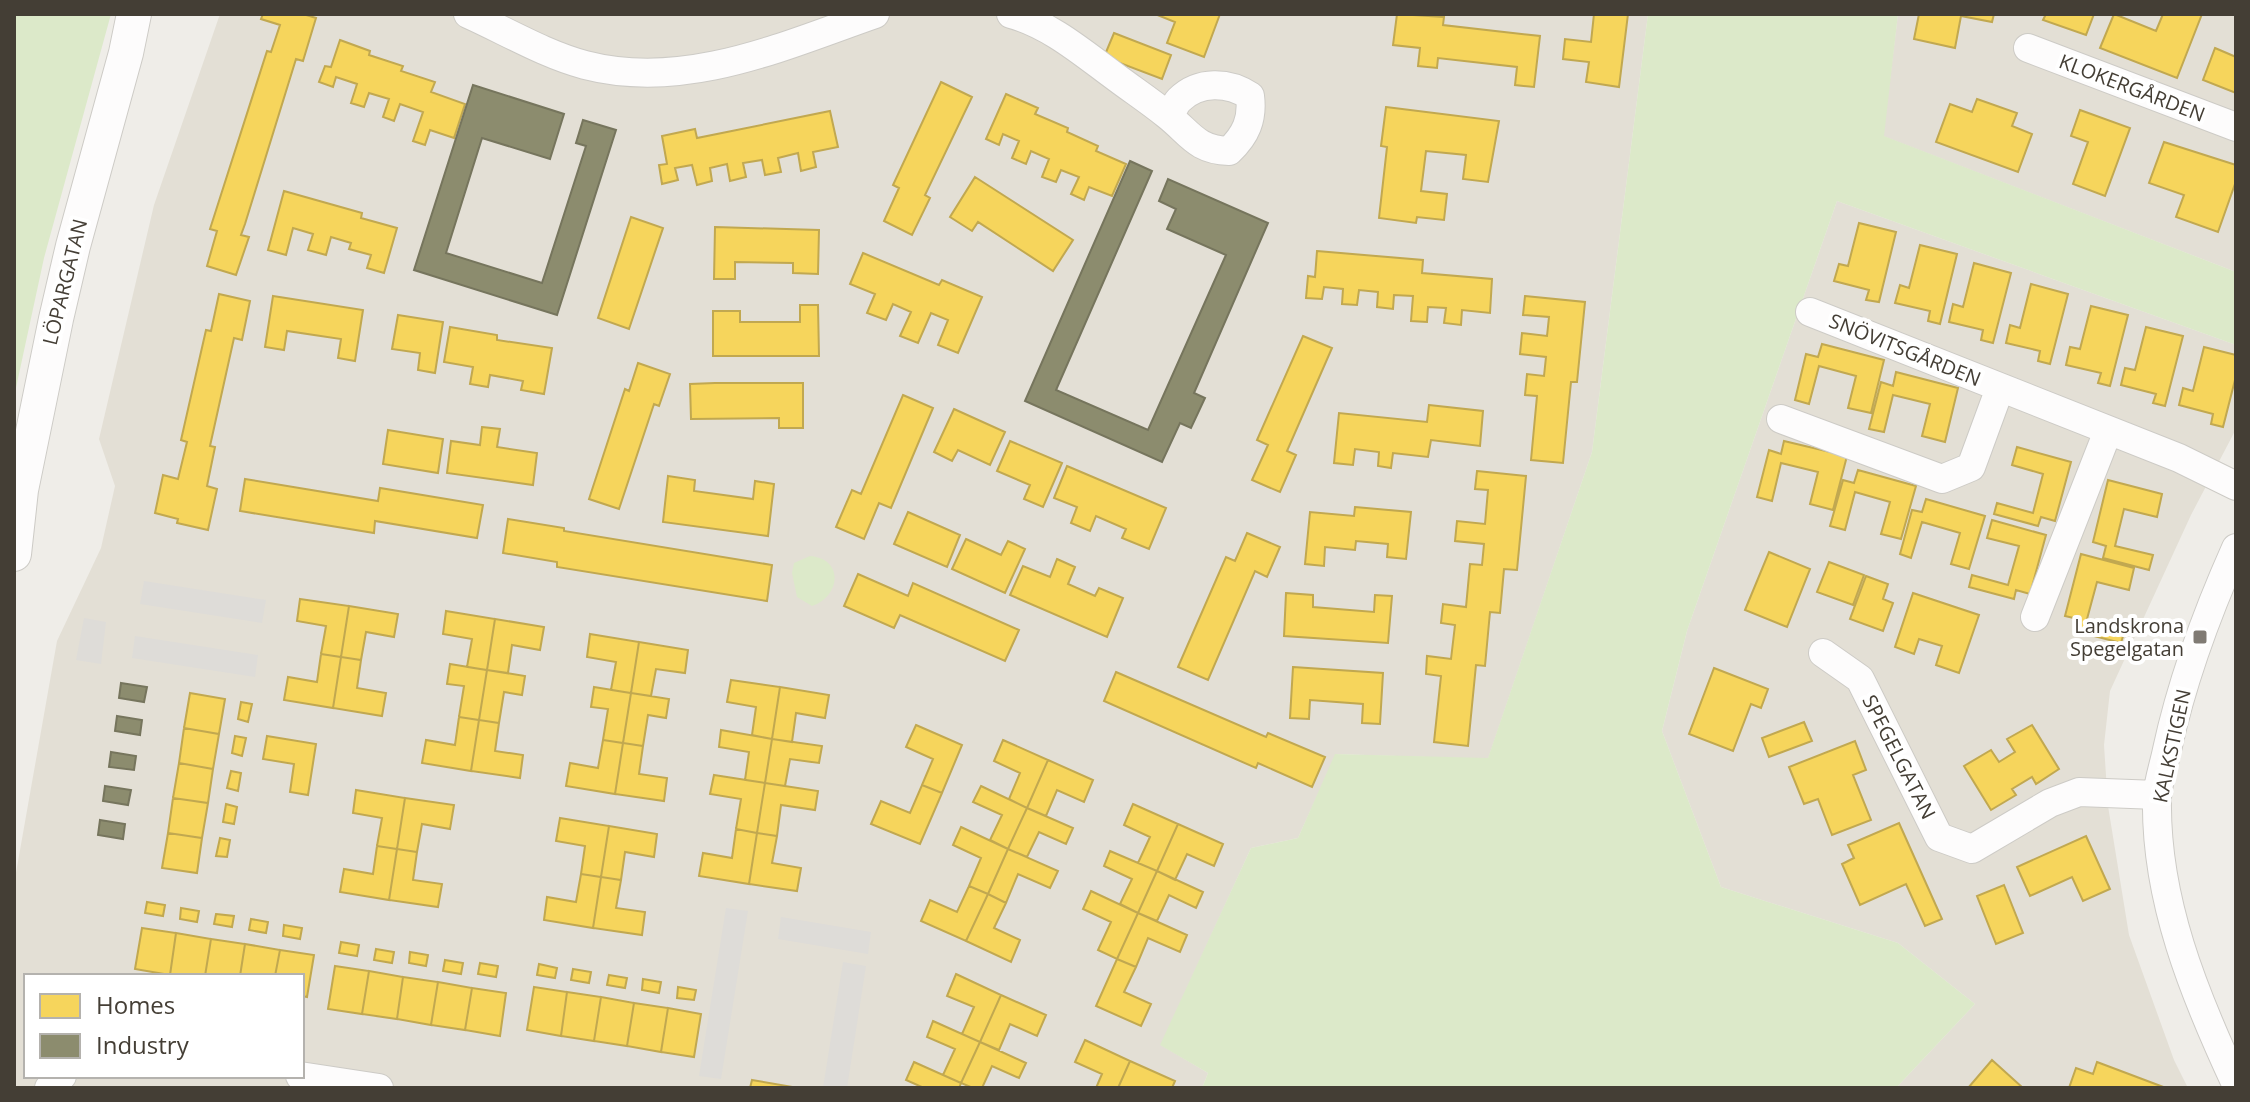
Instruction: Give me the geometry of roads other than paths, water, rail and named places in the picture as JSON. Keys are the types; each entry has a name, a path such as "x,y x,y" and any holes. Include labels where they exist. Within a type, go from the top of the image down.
{"street":[{"name":"LÖPARGATAN","path":"16,541 21,490 35,415 73,246 134,14"},
{"path":"468,14 561,57 588,66 668,72 758,56 875,14"},
{"path":"1011,14 1040,25 1077,48 1170,117"},
{"name":"KLOKERGÅRDEN","path":"2028,48 2236,127"},
{"name":"SNÖVITSGÅRDEN","path":"1810,312 2179,458 2236,486"},
{"name":"SNÖVITSGÅRDEN","path":"1781,419 1942,479 1971,467 2000,388"},
{"path":"2035,617 2108,431"},
{"name":"KALKSTIGEN","path":"2236,548 2200,637 2175,713 2157,795 2164,889 2187,968 2236,1084"},
{"name":"SPEGELGATAN","path":"1823,653 1860,679 1939,837 1972,849 2050,803 2079,792 2157,795"},
{"path":"304,1077 379,1088"}],"place":[{"name":"Landskrona Spegelgatan","path":"2200,637"}]}
